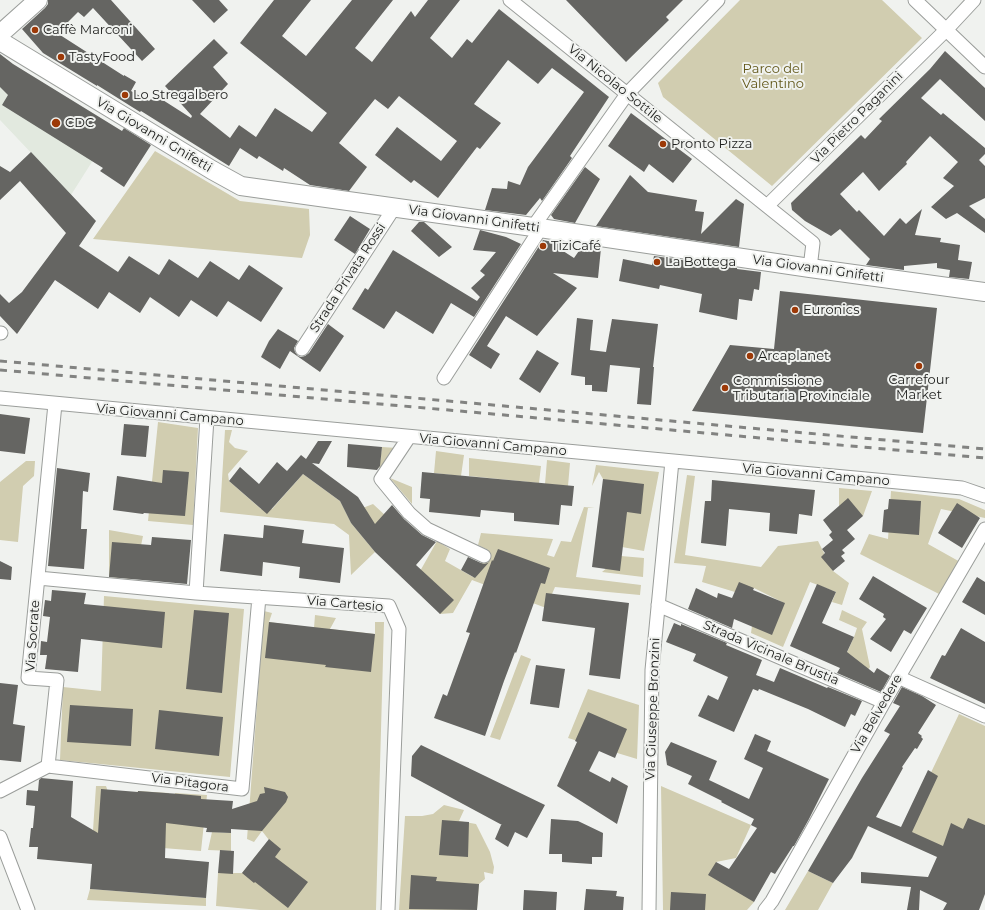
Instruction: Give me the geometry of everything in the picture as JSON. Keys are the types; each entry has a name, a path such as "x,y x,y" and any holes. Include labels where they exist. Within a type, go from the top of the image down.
{"street":[{"path":"0,34 38,0"},
{"name":"Via Nicolao Sottile","path":"510,0 813,243 810,268"},
{"path":"444,378 537,228 627,94 718,0"},
{"path":"915,0 985,67"},
{"name":"Via Pietro Paganini","path":"767,206 946,30 974,0"},
{"name":"Via Giovanni Gnifetti","path":"0,41 212,170 241,186 985,292"},
{"name":"Strada Privata Rossi","path":"302,349 394,208"},
{"name":"Via Giovanni Campano","path":"0,398 962,488 985,496"},
{"name":"Via Socrate","path":"48,766 57,680 28,678 55,404"},
{"path":"38,578 196,593 207,418"},
{"path":"409,437 381,479 409,513 427,529 484,556"},
{"name":"Via Giuseppe Bronzini","path":"649,910 652,670 672,462"},
{"name":"Via Belvedere","path":"769,907 898,677 985,530"},
{"name":"Via Cartesio","path":"196,593 389,606 398,629 388,910"},
{"name":"Via Pitagora","path":"48,766 242,789 258,597"},
{"name":"Strada Vicinale Brustia","path":"658,605 884,702"},
{"path":"898,677 985,716"},
{"path":"0,791 48,766"},
{"path":"0,837 28,910"}],"shaded area":[{"name":"CDC","path":"0,56 114,127 71,195 0,120"}],"green space":[{"name":"Parco del Valentino","path":"740,0 882,0 922,38 772,186 663,97 658,83"},
{"path":"155,151 240,201 309,209 310,235 302,258 93,239"},
{"path":"158,422 198,428 193,525 148,521"},
{"path":"225,430 232,430 229,442 235,448 248,451 228,474 229,481 261,509 272,509 303,474 340,501 351,523 375,552 351,575 349,535 334,524 220,512"},
{"path":"382,447 397,448 379,470"},
{"path":"436,451 464,455 461,476 434,473"},
{"path":"469,458 541,466 539,483 469,476"},
{"path":"547,460 570,463 568,486 545,484"},
{"path":"26,461 35,461 34,476 23,486 18,542 0,540 0,482"},
{"path":"596,465 659,472 644,551 622,547 624,535 599,472 592,486"},
{"path":"687,475 695,476 685,555 761,567 778,546 818,541 833,571 849,583 842,605 832,602 836,592 810,582 783,647 751,633 752,626 784,603 754,588 735,592 702,582 706,566 674,563"},
{"path":"390,478 412,487 412,504"},
{"path":"839,488 872,491 863,516 839,511"},
{"path":"891,491 959,499 985,510 985,518 941,509 928,544 962,563 943,596 860,554 869,534 888,539"},
{"path":"373,504 399,528 385,541 360,509"},
{"path":"584,507 595,508 588,508 576,577 641,585 640,595 555,587 546,608 472,580 453,613 440,614 419,573 437,541 450,549 445,561 473,577 488,550 478,545 481,533 553,539 547,555 554,557 561,541 571,542"},
{"path":"109,530 143,536 134,579 109,577"},
{"path":"621,556 644,558 643,577 602,572"},
{"path":"104,596 244,609 230,777 60,760 63,687 101,691"},
{"path":"842,610 867,622 862,629 870,667 864,677 840,668 857,628 839,620"},
{"path":"264,611 272,613 269,622 314,628 315,615 336,618 330,629 375,634 375,622 384,622 376,910 260,910 216,906 218,873 242,873 269,840 262,831 254,842 247,839"},
{"path":"521,655 531,659 500,740 490,737"},
{"path":"588,689 639,705 637,759 568,738"},
{"path":"959,714 985,726 985,827 955,858 902,833"},
{"path":"96,786 106,786 113,807 128,802 138,791 169,793 171,820 175,793 207,795 201,851 92,845"},
{"path":"661,786 751,825 736,858 716,862 754,902 747,910 663,910"},
{"path":"444,805 464,810 459,821 476,824 490,852 494,867 493,874 484,872 485,879 479,884 477,910 399,910 405,816 422,816 433,814"},
{"path":"212,832 231,833 231,851 208,850"},
{"path":"808,871 833,883 818,910 785,910"},
{"path":"90,889 206,898 206,906 87,900"}],"building":[{"path":"48,0 111,0 155,49 142,61 93,8 84,17 78,12 57,33 124,76 136,82 131,91 149,101 155,95 191,118 192,116 165,86 214,39 228,53 213,67 228,84 200,114 230,138 239,125 256,137 275,108 312,132 327,113 240,43 274,0 311,0 282,36 306,56 352,0 393,0 355,48 372,62 411,11 415,17 428,0 460,0 430,38 452,58 467,39 472,43 499,9 609,97 570,156 572,158 542,201 540,198 526,215 485,210 492,188 507,189 508,181 520,185 528,167 584,92 552,68 538,84 508,60 474,104 501,123 480,149 477,147 438,198 414,180 411,183 375,155 397,127 441,161 457,141 399,96 388,109 375,99 339,143 367,167 349,191 310,185 284,168 283,171 259,156 257,159 240,148 229,166 141,111 140,112 43,53 22,29 45,8 48,4"},
{"path":"192,0 219,0 228,10 214,23"},
{"path":"566,0 683,0 666,17 669,20 626,62"},
{"path":"945,51 985,88 985,121 940,79 921,98 941,115 943,113 985,148 985,154 979,160 985,166 985,198 969,206 985,219 985,233 957,213 946,219 931,207 954,186 943,178 958,162 930,136 906,162 907,164 879,191 863,172 840,194 857,212 859,210 884,236 900,218 906,224 922,209 915,235 941,238 940,242 960,245 958,260 972,262 969,279 949,277 950,270 937,268 937,263 904,266 904,270 866,265 870,259 840,229 831,236 805,221 792,210 791,203 861,135 865,139 882,121 879,119 930,69"},
{"name":"CDC","path":"0,54 13,64 122,131 124,128 151,145 124,187 100,171 103,168 2,105 8,95 0,87"},
{"path":"631,113 692,159 673,183 649,164 644,172 608,146"},
{"path":"31,152 96,221 79,246 118,272 129,256 159,275 169,259 198,278 210,261 239,280 249,265 283,288 261,322 228,301 217,317 191,300 179,317 150,297 140,313 109,292 98,309 55,280 17,334 0,316 0,294 9,303 22,292 66,233 20,181 0,200 0,166 10,172"},
{"path":"585,167 600,179 575,223 554,219 551,215"},
{"path":"630,175 648,192 697,200 695,211 704,212 701,234 736,199 744,204 739,247 596,226"},
{"path":"350,216 370,229 355,254 334,240"},
{"path":"419,222 424,222 452,247 439,257 411,231"},
{"path":"480,230 506,237 521,244 474,317 451,303 433,334 396,311 384,329 352,309 365,288 368,290 393,250 477,301 480,297 471,288 485,275 480,271 496,252 473,250"},
{"path":"543,240 562,244 560,249 574,258 583,245 601,248 598,278 553,273 577,288 537,336 506,316 487,346 500,354 491,369 469,355"},
{"path":"654,256 761,272 759,290 754,289 752,301 739,299 737,320 699,312 702,294 660,285 659,289 619,281 623,259 652,265"},
{"path":"780,291 937,308 923,433 692,411 730,345 774,349"},
{"path":"577,318 593,320 590,350 606,352 612,319 658,324 653,367 651,405 637,404 640,368 610,365 607,392 592,391 592,385 585,385 585,377 571,375"},
{"path":"328,324 344,336 320,372 290,351 280,369 261,357 269,341 278,329 298,341 294,348 295,352 298,356 305,356 309,353"},
{"path":"537,350 559,363 540,393 519,379"},
{"path":"0,414 30,418 25,454 0,451"},
{"path":"124,424 149,426 146,457 121,455"},
{"path":"318,441 332,441 319,464 312,463 358,497 375,524 392,505 404,519 422,535 436,542 416,565 454,600 440,614 375,552 351,523 340,501 303,474 267,514 229,481 240,467 259,484 277,462 287,471 301,455 306,459"},
{"path":"348,444 382,447 380,466 377,470 347,467"},
{"path":"57,468 90,473 88,492 83,491 81,529 87,529 84,569 48,566"},
{"path":"163,470 189,472 185,516 143,514 113,510 117,476 162,483"},
{"path":"422,472 574,486 572,506 561,505 559,525 514,521 514,513 481,510 480,517 429,512 430,499 420,498"},
{"path":"603,479 644,484 641,514 627,512 620,571 592,567"},
{"path":"712,480 815,490 812,516 799,514 797,534 769,531 770,513 729,509 726,546 701,543 705,501 711,501"},
{"path":"848,498 863,516 847,530 855,539 842,550 845,553 841,556 845,561 833,571 821,557 825,553 822,549 833,540 829,535 832,532 823,520"},
{"path":"889,499 921,501 919,535 882,532 884,510 888,509"},
{"path":"957,503 980,518 962,548 938,533"},
{"path":"264,525 304,530 302,543 344,548 340,583 299,578 300,567 263,562 262,576 220,571 224,534 263,538"},
{"path":"152,537 191,540 187,584 109,577 112,542 151,545"},
{"path":"498,549 550,568 545,584 541,583 485,736 434,718 443,694 447,696 470,633 466,632 492,560 493,561"},
{"path":"468,557 484,564 491,560 475,578 461,570"},
{"path":"0,561 12,567 11,580 0,579"},
{"path":"873,576 927,608 911,634 904,630 891,652 870,639 886,619 883,617 884,614 859,599"},
{"path":"977,577 985,582 985,615 962,602"},
{"path":"739,582 754,588 753,590 785,603 772,635 734,619 732,628 688,609 696,588 717,598 718,593 732,598"},
{"path":"817,584 836,592 822,623 854,637 847,652 874,673 877,668 890,676 881,692 837,673 840,668 790,646"},
{"path":"52,590 86,593 84,604 165,612 162,648 81,639 78,672 45,669 47,655 40,655 41,641 47,642 50,617 43,616 45,600 51,601"},
{"path":"546,593 629,603 620,679 589,675 595,628 542,621"},
{"path":"194,610 229,613 222,693 186,689"},
{"path":"269,622 375,634 371,672 265,658"},
{"path":"674,623 681,626 681,624 727,643 726,645 762,660 756,675 774,682 780,668 862,701 855,716 851,714 845,727 808,709 759,689 758,691 753,689 734,732 698,716 708,695 718,700 728,677 693,661 696,654 666,642"},
{"path":"961,628 985,642 985,704 930,678 942,655 945,656"},
{"path":"536,665 565,669 559,708 530,704"},
{"path":"0,683 18,685 13,724 25,726 21,762 0,760"},
{"path":"902,687 922,696 936,705 918,733 923,739 902,767 903,768 876,817 901,827 928,770 938,776 912,832 943,846 951,823 963,829 968,818 985,825 985,894 979,910 943,910 947,903 920,890 919,910 907,910 911,887 861,883 861,872 928,877 937,857 868,826 852,858 833,883 808,871 862,778 890,734 884,731 900,706 893,703"},
{"path":"70,705 133,709 131,746 67,742"},
{"path":"159,710 223,717 219,756 155,749"},
{"path":"588,712 627,729 615,758 599,751 589,771 610,782 612,777 628,786 617,824 557,786 577,742 575,741"},
{"path":"755,734 771,741 767,751 829,779 794,846 775,874 771,872 754,902 708,875 716,862 729,869 757,828 751,825 754,819 688,784 692,776 667,765 665,752 671,742 717,761 709,780 749,799 763,768 744,759"},
{"path":"421,745 545,805 527,838 515,832 508,847 495,839 502,825 411,776 412,756"},
{"path":"41,778 73,781 71,817 98,833 101,789 201,796 201,799 233,801 232,809 257,801 260,794 265,793 264,787 285,792 288,797 286,802 262,831 231,829 231,833 206,832 207,828 166,823 165,858 209,862 206,898 90,889 92,864 37,859 38,847 29,847 31,828 33,828 35,806 26,805 27,790 38,791 39,780"},
{"path":"551,819 578,821 603,833 602,857 592,857 592,864 562,862 562,854 549,854"},
{"path":"442,820 469,822 468,857 439,855"},
{"path":"269,839 281,849 275,857 308,882 288,908 242,873"},
{"path":"220,850 234,851 233,874 218,873"},
{"path":"411,875 437,877 436,881 479,884 477,910 409,909"},
{"path":"586,889 617,891 616,896 624,897 623,910 584,910"},
{"path":"524,890 557,892 556,910 523,910"},
{"path":"671,892 706,894 705,910 670,910"}],"railway":[{"path":"0,361 985,449"},
{"path":"0,370 985,458"}],"place":[{"name":"Caffè Marconi","path":"35,30"},
{"name":"TastyFood","path":"61,57"},
{"name":"Lo Stregalbero","path":"125,95"},
{"name":"CDC","path":"56,123"},
{"name":"Pronto Pizza","path":"663,144"},
{"name":"TiziCafé","path":"543,246"},
{"name":"La Bottega","path":"657,262"},
{"name":"Euronics","path":"795,310"},
{"name":"Arcaplanet","path":"750,356"},
{"name":"Carrefour Market","path":"919,366"},
{"name":"Commissione Tributaria Provinciale","path":"725,388"}]}
